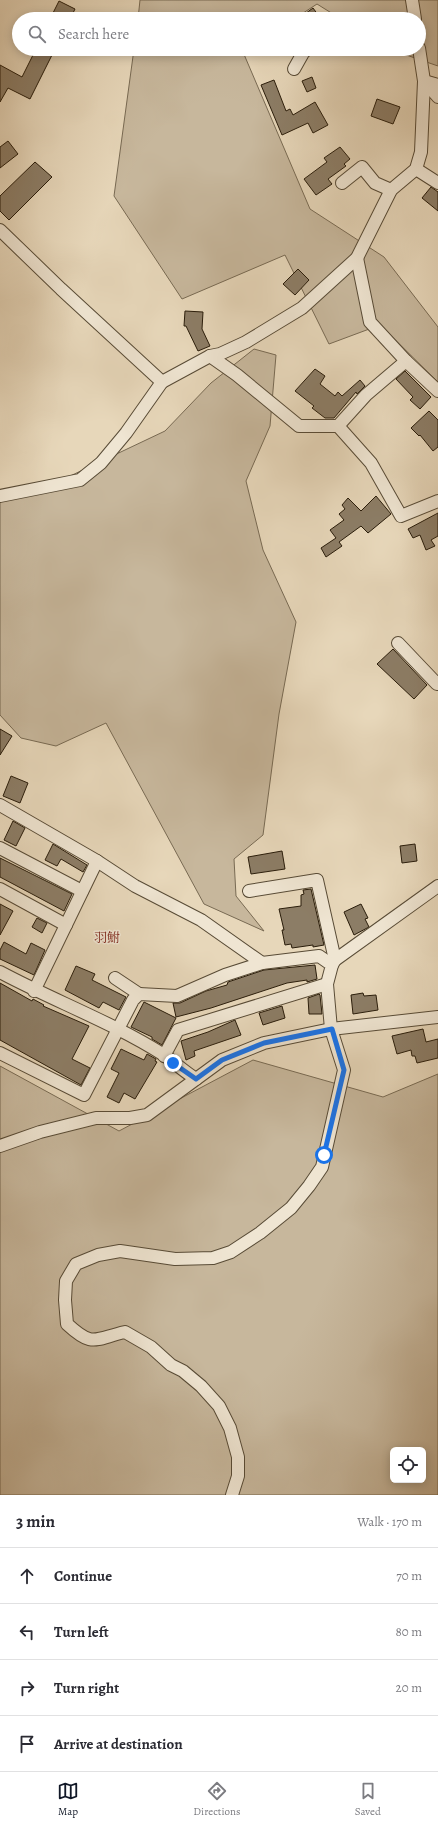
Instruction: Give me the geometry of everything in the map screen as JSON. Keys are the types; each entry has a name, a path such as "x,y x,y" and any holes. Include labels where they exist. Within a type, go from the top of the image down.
{"street":[{"path":"412,0 414,12"},
{"path":"294,69 301,56"},
{"path":"0,496 80,480 101,463 126,433 162,382 210,356 220,354 246,342 302,308 357,258 391,190 416,169 421,152 424,81 420,56"},
{"path":"424,81 438,85"},
{"path":"424,81 438,97"},
{"path":"342,183 362,167 374,183 391,190"},
{"path":"416,169 438,183"},
{"path":"0,230 45,275 162,382"},
{"path":"357,258 370,322 406,361 438,391"},
{"path":"210,356 237,375 300,426 338,426 366,395 406,361"},
{"path":"338,426 371,463 401,516 438,502"},
{"path":"398,643 437,684 438,683"},
{"path":"2,810 97,861 135,886 201,920 262,963"},
{"path":"0,848 82,892"},
{"path":"34,990 97,861"},
{"path":"232,1495 238,1476 238,1457 230,1428 219,1406 202,1386 183,1371 172,1365 151,1347 125,1332 98,1340 90,1340 81,1337 67,1324 65,1300 66,1281 76,1264 98,1255 120,1251 175,1259 213,1258 231,1252 260,1233 290,1208 322,1167 344,1070 332,1029 327,984 334,963 317,880 249,892"},
{"path":"334,963 438,886"},
{"path":"0,889 66,924"},
{"path":"115,978 139,994 177,996 225,975 262,963 319,956 334,963"},
{"path":"0,972 118,1030 164,1056 196,1079"},
{"path":"164,1056 178,1030 327,984"},
{"path":"0,1053 84,1095 133,1000 139,994"},
{"path":"0,1146 40,1132 96,1118 130,1118 147,1115 222,1060 264,1043 332,1029 438,1017"}],"shaded area":[{"path":"140,0 438,0 438,66 409,56 426,56 426,12 330,12 317,4 305,12 139,12"},
{"path":"133,56 245,56 310,209 384,257 438,327 438,382 380,325 329,344 285,255 182,299 114,196"},
{"path":"254,349 276,355 270,426 246,481 263,550 296,622 279,714 263,835 234,859 236,896 264,931 204,904 106,723 56,746 21,738 0,715 0,493 28,496 165,431 211,383"},
{"path":"253,1060 383,1097 438,1074 438,1495 0,1495 0,1066 119,1131"}],"building":[{"path":"59,1 75,9 74,12 54,12"},
{"path":"313,8 316,12 308,12"},
{"path":"32,56 52,56 30,99 8,88 0,102 0,65 22,77"},
{"path":"312,77 316,88 307,92 302,81"},
{"path":"274,80 286,111 290,109 293,115 315,102 328,125 313,133 308,123 282,135 261,85"},
{"path":"377,99 400,107 393,124 371,116"},
{"path":"8,141 18,154 0,168 0,147"},
{"path":"340,147 350,159 344,164 346,166 328,179 332,184 316,195 304,179 327,162 324,158"},
{"path":"35,162 52,177 9,220 0,211 0,196"},
{"path":"431,187 438,192 438,211 422,198"},
{"path":"298,269 309,280 295,295 283,284"},
{"path":"185,311 203,312 202,329 210,346 198,351 186,326 184,326"},
{"path":"315,369 325,376 320,384 335,396 338,392 342,396 360,380 365,386 357,394 356,392 334,418 325,418 312,408 314,406 295,391"},
{"path":"405,371 431,397 420,409 410,400 413,397 396,379"},
{"path":"429,411 438,420 438,447 433,451 420,435 419,436 411,428"},
{"path":"376,496 391,514 368,533 361,526 339,542 342,546 326,557 321,548 336,538 330,530 344,520 339,514 345,509 342,505 348,498 361,511"},
{"path":"438,513 438,536 431,540 435,546 426,550 420,535 413,538 408,529"},
{"path":"393,649 427,685 414,699 377,664"},
{"path":"0,729 12,736 0,755"},
{"path":"11,776 28,783 20,803 3,796"},
{"path":"13,821 25,828 16,846 4,840"},
{"path":"53,844 87,865 83,872 61,859 57,866 45,860"},
{"path":"415,844 417,861 402,863 400,846"},
{"path":"282,851 285,869 251,874 248,857"},
{"path":"0,858 72,894 64,911 0,877"},
{"path":"311,889 324,945 292,948 291,944 285,945 282,930 284,930 279,909 301,906 301,895 304,894 303,890"},
{"path":"0,904 13,911 0,935"},
{"path":"361,904 368,918 365,919 369,927 354,935 344,912"},
{"path":"37,918 47,923 42,933 32,927"},
{"path":"4,942 26,954 31,943 45,950 34,975 0,959 0,950"},
{"path":"315,965 317,979 307,982 307,980 287,983 211,1008 176,1017 173,1003 180,1003 206,991 227,985 228,982 264,970"},
{"path":"76,966 95,974 92,980 126,997 119,1010 103,1002 99,1008 65,990"},
{"path":"0,983 32,1001 33,999 44,1005 43,1006 89,1026 72,1059 90,1068 81,1085 0,1040"},
{"path":"363,993 364,996 376,995 378,1010 353,1014 351,995"},
{"path":"319,994 322,1014 309,1014 308,998"},
{"path":"144,1002 176,1018 162,1045 152,1039 152,1037 131,1027"},
{"path":"282,1006 285,1018 263,1025 259,1013"},
{"path":"235,1020 241,1035 194,1051 195,1056 186,1060 181,1041 208,1032"},
{"path":"423,1029 426,1042 438,1039 438,1058 417,1063 415,1056 412,1056 411,1050 397,1054 392,1036"},
{"path":"121,1049 144,1060 147,1054 156,1059 155,1061 157,1062 135,1099 124,1093 119,1103 107,1097 119,1073 111,1069"}],"district":[{"name":"羽鮒","path":"107,937"}],"route":[{"path":"173,1063 196,1079 222,1060 264,1043 332,1029 344,1070 324,1155"}]}
